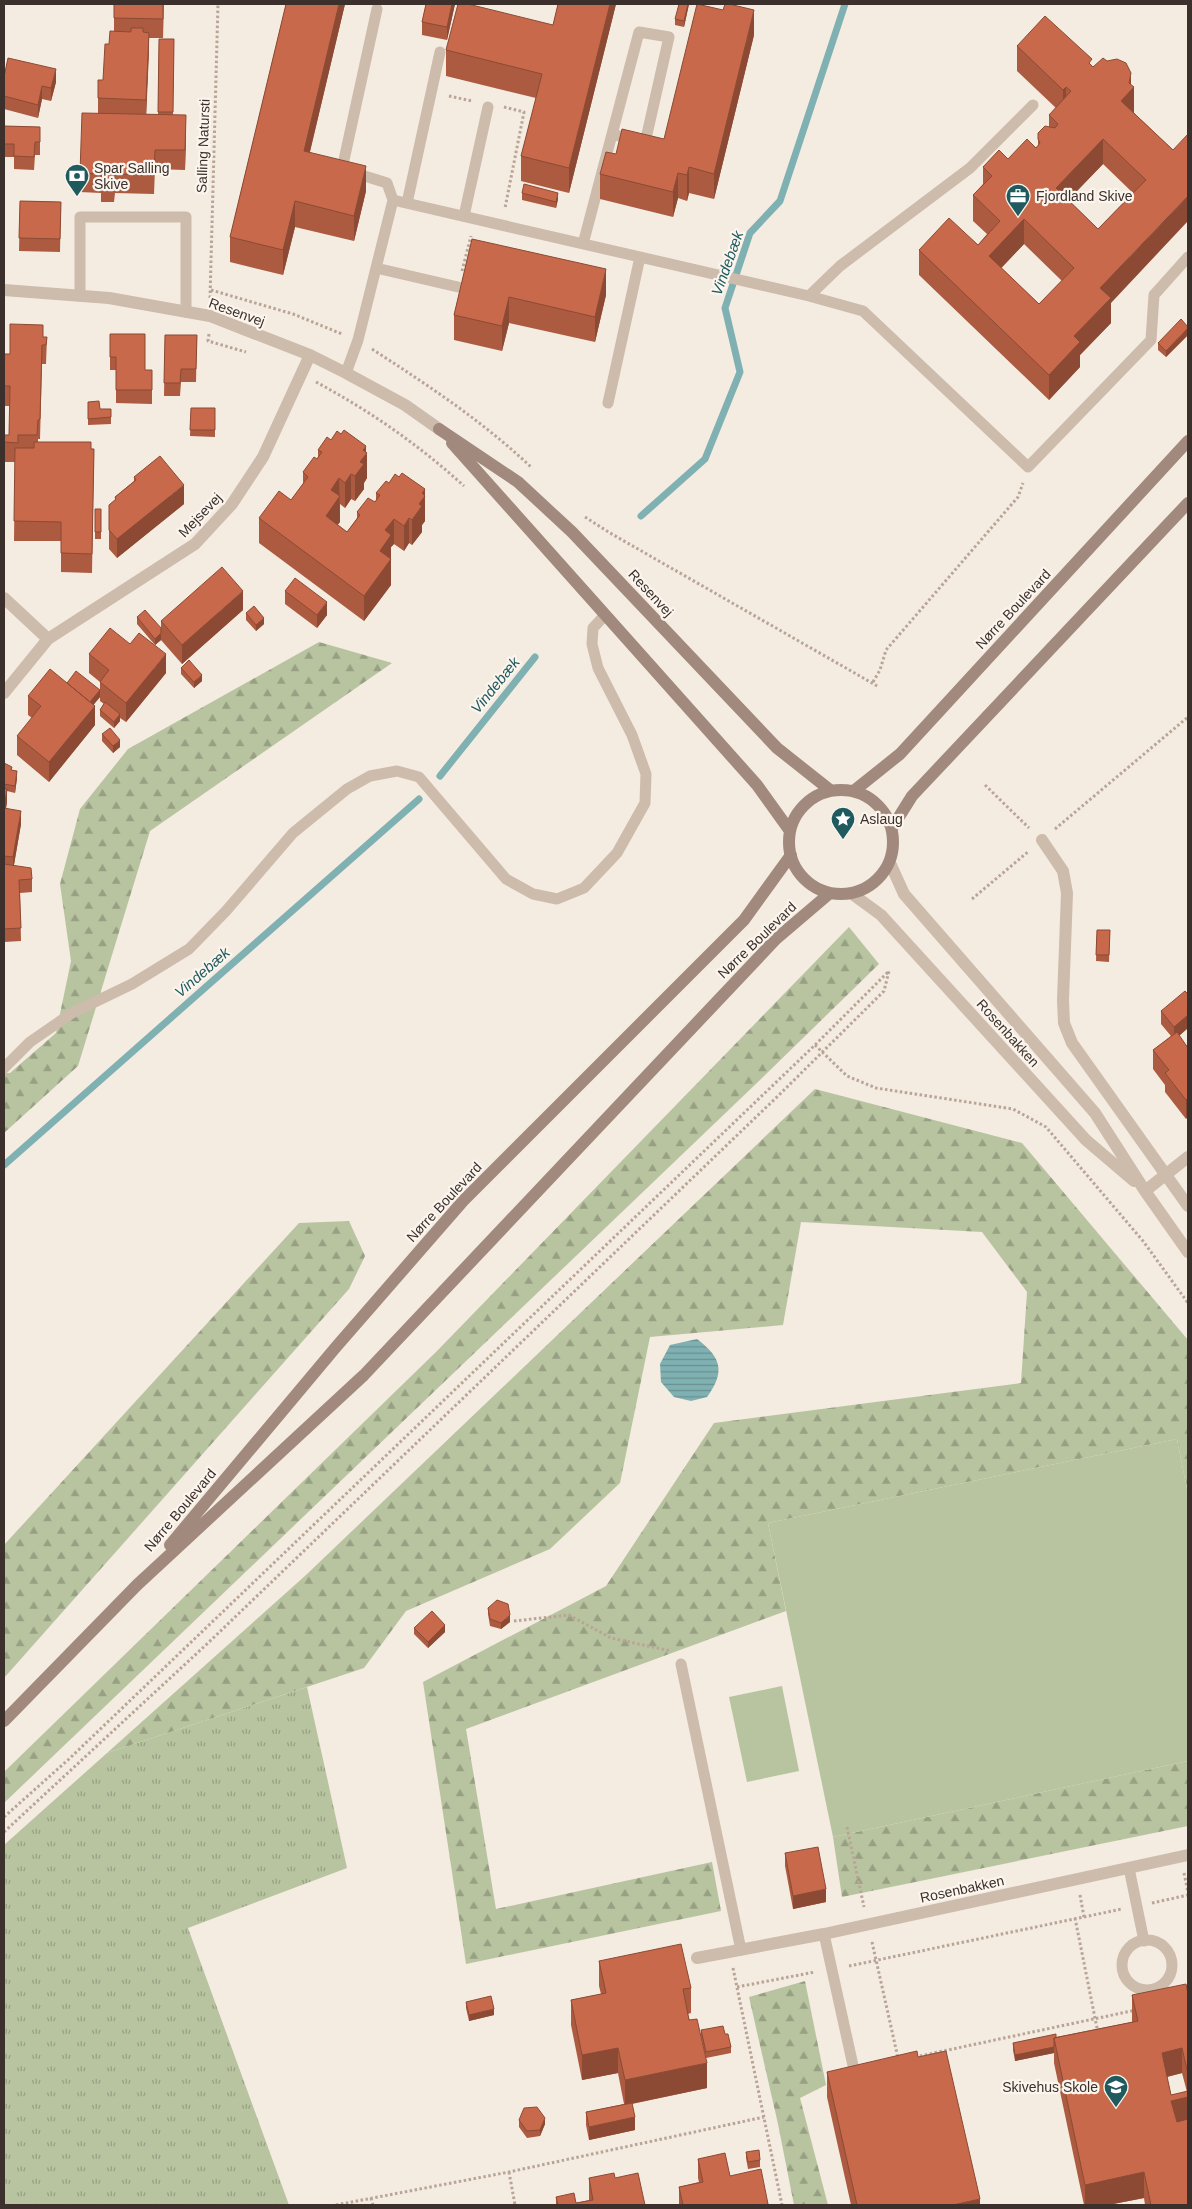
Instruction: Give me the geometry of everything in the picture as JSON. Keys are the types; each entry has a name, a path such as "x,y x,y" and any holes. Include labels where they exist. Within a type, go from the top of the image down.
{"street":[{"name":"Resenvej","path":"4,290 109,298 210,316 310,355 404,405 518,482 572,532 777,748 830,790"},
{"name":"Mejsevej","path":"4,693 48,638 195,544 232,504 263,456 310,355"},
{"name":"Resenvej","path":"440,429 757,785 790,831"},
{"name":"Nørre Boulevard","path":"854,790 900,754 1188,441"},
{"path":"892,828 912,796 1188,503"},
{"path":"4,598 48,638"},
{"path":"830,790 854,790 878,804 887,815 892,828 894,846 890,863 874,883 863,890 851,894 830,893 816,888 804,879 796,868 790,855 790,831 795,817 804,804 816,795 830,790"},
{"path":"1042,840 1063,871 1067,893 1063,1000 1064,1023 1072,1043 1188,1206"},
{"name":"Nørre Boulevard","path":"137,1585 336,1347 463,1201 744,920 790,855"},
{"name":"Rosenbakken","path":"890,863 904,894 1095,1113 1145,1191 1188,1252"},
{"name":"Nørre Boulevard","path":"4,1721 137,1585 364,1375 776,939 830,893"},
{"name":"Rosenbakken","path":"851,894 881,915 1086,1140 1145,1191"},
{"path":"1145,1191 1188,1157"},
{"name":"Rosenbakken","path":"697,1958 824,1934 1188,1855"}],"lane":[{"path":"346,373 358,340 393,200 387,183 342,169 377,9"},
{"path":"583,244 612,134 639,32 669,37 645,143 612,134"},
{"path":"407,203 440,52"},
{"path":"809,296 840,266 970,168 1033,105"},
{"path":"470,217 488,107"},
{"path":"393,200 809,296 863,311 1028,467 1151,340 1154,295 1188,258"},
{"path":"80,296 80,217 186,217 186,312"},
{"path":"608,403 640,257"},
{"path":"376,268 458,287"},
{"path":"4,1068 30,1042 72,1013 132,984 189,949 226,911 293,833 347,789 370,776 397,771 419,777 506,879 532,894 557,899 584,888 617,853 645,803 646,774 632,735 598,668 592,644 593,628 605,615"},
{"path":"681,1664 736,1951"},
{"path":"1129,1868 1144,1941"},
{"path":"824,1934 854,2070"},
{"path":"1152,1939 1168,1950 1172,1970 1162,1986 1142,1990 1126,1979 1122,1960 1133,1943 1144,1941 1152,1939"}],"path":[{"name":"Salling Natursti","path":"218,4 210,290 293,314 358,340"},
{"path":"458,287 470,217"},
{"path":"210,316 208,341 247,352"},
{"path":"358,340 454,402 501,439 537,472"},
{"path":"301,374 362,407 414,444 466,489"},
{"path":"873,682 880,670 886,650 1018,497 1028,467"},
{"path":"579,511 610,534 879,687"},
{"path":"972,899 1188,716"},
{"path":"985,785 1042,840"},
{"path":"4,1817 77,1752 889,971 884,991 822,1053 208,1643 4,1832"},
{"path":"814,1045 847,1076 876,1088 1013,1109 1046,1127 1143,1241 1188,1303"},
{"path":"514,1621 569,1616 611,1638 680,1652 681,1664"},
{"path":"847,1827 868,1924"},
{"path":"737,1987 833,1969 1188,1895"},
{"path":"1075,1918 1099,2035"},
{"path":"736,1951 737,1987 782,2205"},
{"path":"876,1960 898,2061 1142,2009"},
{"path":"336,2205 509,2172 764,2117"},
{"path":"509,2172 515,2205"},
{"path":"371,2198 373,2205"}],"green space":[{"path":"319,642 392,663 150,831 78,1066 4,1133 4,1073 10,1073 56,1033 71,961 60,884 80,809 128,749"},
{"path":"849,927 879,964 4,1803 4,1772 437,1351"},
{"path":"815,1089 1022,1143 1188,1340 1188,1494 1177,1439 768,1523 786,1611 466,1729 496,1909 712,1862 721,1911 466,1964 423,1682 606,1586 714,1423 1021,1383 1027,1292 982,1232 801,1222 783,1325 650,1337 620,1483 550,1549 406,1611 364,1668 107,1753 306,1575"},
{"path":"349,1221 365,1256 349,1289 4,1678 4,1545 299,1223"},
{"path":"1177,1439 1188,1494 1188,1761 833,1837 768,1523"},
{"path":"782,1686 799,1771 747,1782 729,1697"},
{"path":"307,1687 347,1868 188,1928 289,2205 4,2205 4,1845 107,1753"},
{"path":"1188,1761 1188,1826 842,1897 833,1837"},
{"path":"805,1981 826,2085 800,2098 828,2205 794,2205 749,1997"}],"water":[{"path":"697,1339 716,1359 718,1366 717,1380 707,1397 691,1401 674,1397 661,1382 660,1364 670,1345"}],"building":[{"path":"114,4 163,4 163,19 114,18"},
{"path":"286,4 339,4 304,151 366,166 354,216 295,201 283,250 230,237"},
{"path":"426,4 452,4 447,27 422,22"},
{"path":"458,4 468,4 553,25 558,4 610,4 569,168 521,156 542,74 446,50"},
{"path":"679,4 688,4 684,21 675,19"},
{"path":"697,4 723,10 725,4 729,4 754,10 714,174 689,167 687,175 678,173 673,192 600,174 606,152 616,154 622,129 664,139"},
{"name":"Fjordland Skive","path":"1045,16 1092,59 1089,63 1093,67 1103,58 1107,61 1117,59 1126,63 1131,73 1129,83 1134,87 1121,101 1173,150 1188,134 1188,196 1100,288 1111,298 1074,336 1080,342 1049,375 919,250 949,218 978,245 1000,221 973,195 992,176 983,167 999,150 1008,159 1027,139 1036,148 1040,143 1038,133 1045,126 1055,128 1058,124 1049,115 1071,91 1066,87 1063,90 1017,46","holes":["1103,139 1146,180 1098,229 1056,188","1024,219 1074,268 1039,304 989,256"]},
{"path":"131,28 143,28 143,32 149,33 146,100 98,98 98,80 103,80 105,44 109,44 110,31 131,32"},
{"path":"159,39 174,39 173,112 158,112"},
{"path":"8,58 56,69 51,88 42,86 38,105 4,96 4,77"},
{"path":"82,113 186,115 185,150 155,150 154,175 115,174 114,183 101,183 102,174 80,173"},
{"path":"4,126 40,127 40,142 35,142 34,157 14,156 14,144 4,144"},
{"path":"524,184 558,193 556,202 522,193"},
{"path":"20,201 61,202 60,239 19,238"},
{"path":"472,239 606,269 595,317 509,297 502,326 454,315"},
{"path":"1181,319 1188,328 1166,351 1158,343"},
{"path":"10,324 43,325 43,337 47,337 46,345 42,345 40,419 38,420 37,435 18,435 18,443 4,442 4,435 9,435 10,386 4,386 4,354 10,354"},
{"path":"110,334 145,334 145,370 152,370 152,390 116,390 116,357 110,357"},
{"path":"165,335 197,335 196,369 181,369 180,383 164,383"},
{"path":"99,401 100,409 111,409 111,417 88,419 88,402"},
{"path":"191,408 215,408 215,430 190,430"},
{"path":"344,430 366,446 363,450 367,453 360,462 364,464 355,476 351,474 345,483 339,478 331,490 340,496 326,516 347,532 360,515 357,512 368,498 375,502 380,495 376,493 386,481 389,483 395,474 399,477 402,473 425,489 422,493 425,496 419,504 422,506 412,520 409,518 404,526 394,519 385,530 391,535 380,551 391,559 364,596 259,518 279,491 291,500 308,477 303,472 314,457 317,459 322,452 318,450 327,437 331,440 337,431 341,434"},
{"path":"34,442 91,442 91,449 94,449 92,554 61,553 61,522 14,521 15,448 34,448"},
{"path":"160,456 184,485 117,539 109,530 109,505 116,499 115,497 136,480 134,477"},
{"path":"95,509 101,509 101,532 95,532"},
{"path":"222,567 243,591 182,645 161,621"},
{"path":"295,578 327,602 317,615 285,591"},
{"path":"254,606 264,618 256,625 246,613"},
{"path":"145,610 161,628 161,633 155,639 137,617"},
{"path":"110,628 130,644 139,633 166,654 126,703 100,682 109,670 89,654"},
{"path":"189,660 202,675 194,682 181,668"},
{"path":"50,669 95,706 49,762 17,736 41,706 28,696"},
{"path":"76,671 100,690 90,702 67,683"},
{"path":"105,702 120,714 114,722 100,710"},
{"path":"110,728 120,740 113,746 102,734"},
{"path":"4,763 12,767 11,770 17,771 15,786 4,784"},
{"path":"4,788 7,789 4,808"},
{"path":"4,808 21,811 13,857 4,856"},
{"path":"4,864 31,868 32,879 19,880 21,928 4,929"},
{"path":"1097,930 1110,930 1109,955 1096,955"},
{"path":"1185,991 1188,994 1188,1015 1174,1027 1161,1011"},
{"path":"1177,1032 1188,1048 1188,1098 1186,1100 1165,1073 1169,1070 1153,1050"},
{"path":"497,1600 508,1604 510,1615 501,1623 490,1619 488,1608"},
{"path":"432,1611 445,1625 428,1642 414,1628"},
{"path":"818,1847 826,1889 793,1896 785,1853"},
{"path":"681,1944 691,1988 683,1989 689,2020 697,2019 707,2063 625,2080 618,2048 582,2055 571,2000 606,1993 599,1961"},
{"name":"Skivehus Skole","path":"1186,1984 1188,1994 1188,2074 1182,2048 1162,2053 1171,2095 1188,2091 1188,2097 1171,2101 1177,2122 1188,2119 1188,2205 1151,2205 1144,2172 1085,2185 1054,2038 1138,2021 1132,1995"},
{"path":"491,1996 494,2009 469,2015 466,2002"},
{"path":"723,2026 725,2034 728,2034 731,2047 706,2052 701,2030"},
{"path":"1056,2034 1054,2047 1015,2055 1013,2043"},
{"path":"917,2051 918,2057 946,2051 980,2199 953,2205 857,2205 827,2072"},
{"path":"632,2103 635,2117 589,2127 586,2112"},
{"path":"537,2107 545,2118 540,2130 527,2131 519,2120 524,2108"},
{"path":"759,2150 760,2160 748,2162 746,2152"},
{"path":"725,2153 730,2176 761,2169 768,2204 683,2205 679,2187 703,2182 698,2159"},
{"path":"614,2173 615,2178 638,2173 645,2205 558,2205 556,2197 574,2193 576,2203 593,2200 589,2178"}],"waterway":[{"name":"Vindebæk","path":"641,516 705,459 740,372 725,308 750,233 780,201 845,4"},
{"name":"Vindebæk","path":"440,776 535,657"},
{"name":"Vindebæk","path":"4,1165 419,799"}],"place":[{"name":"Spar Salling Skive","path":"77,197"},
{"name":"Fjordland Skive","path":"1018,217"},
{"name":"Aslaug","path":"843,840"},
{"name":"Skivehus Skole","path":"1116,2108"}]}
